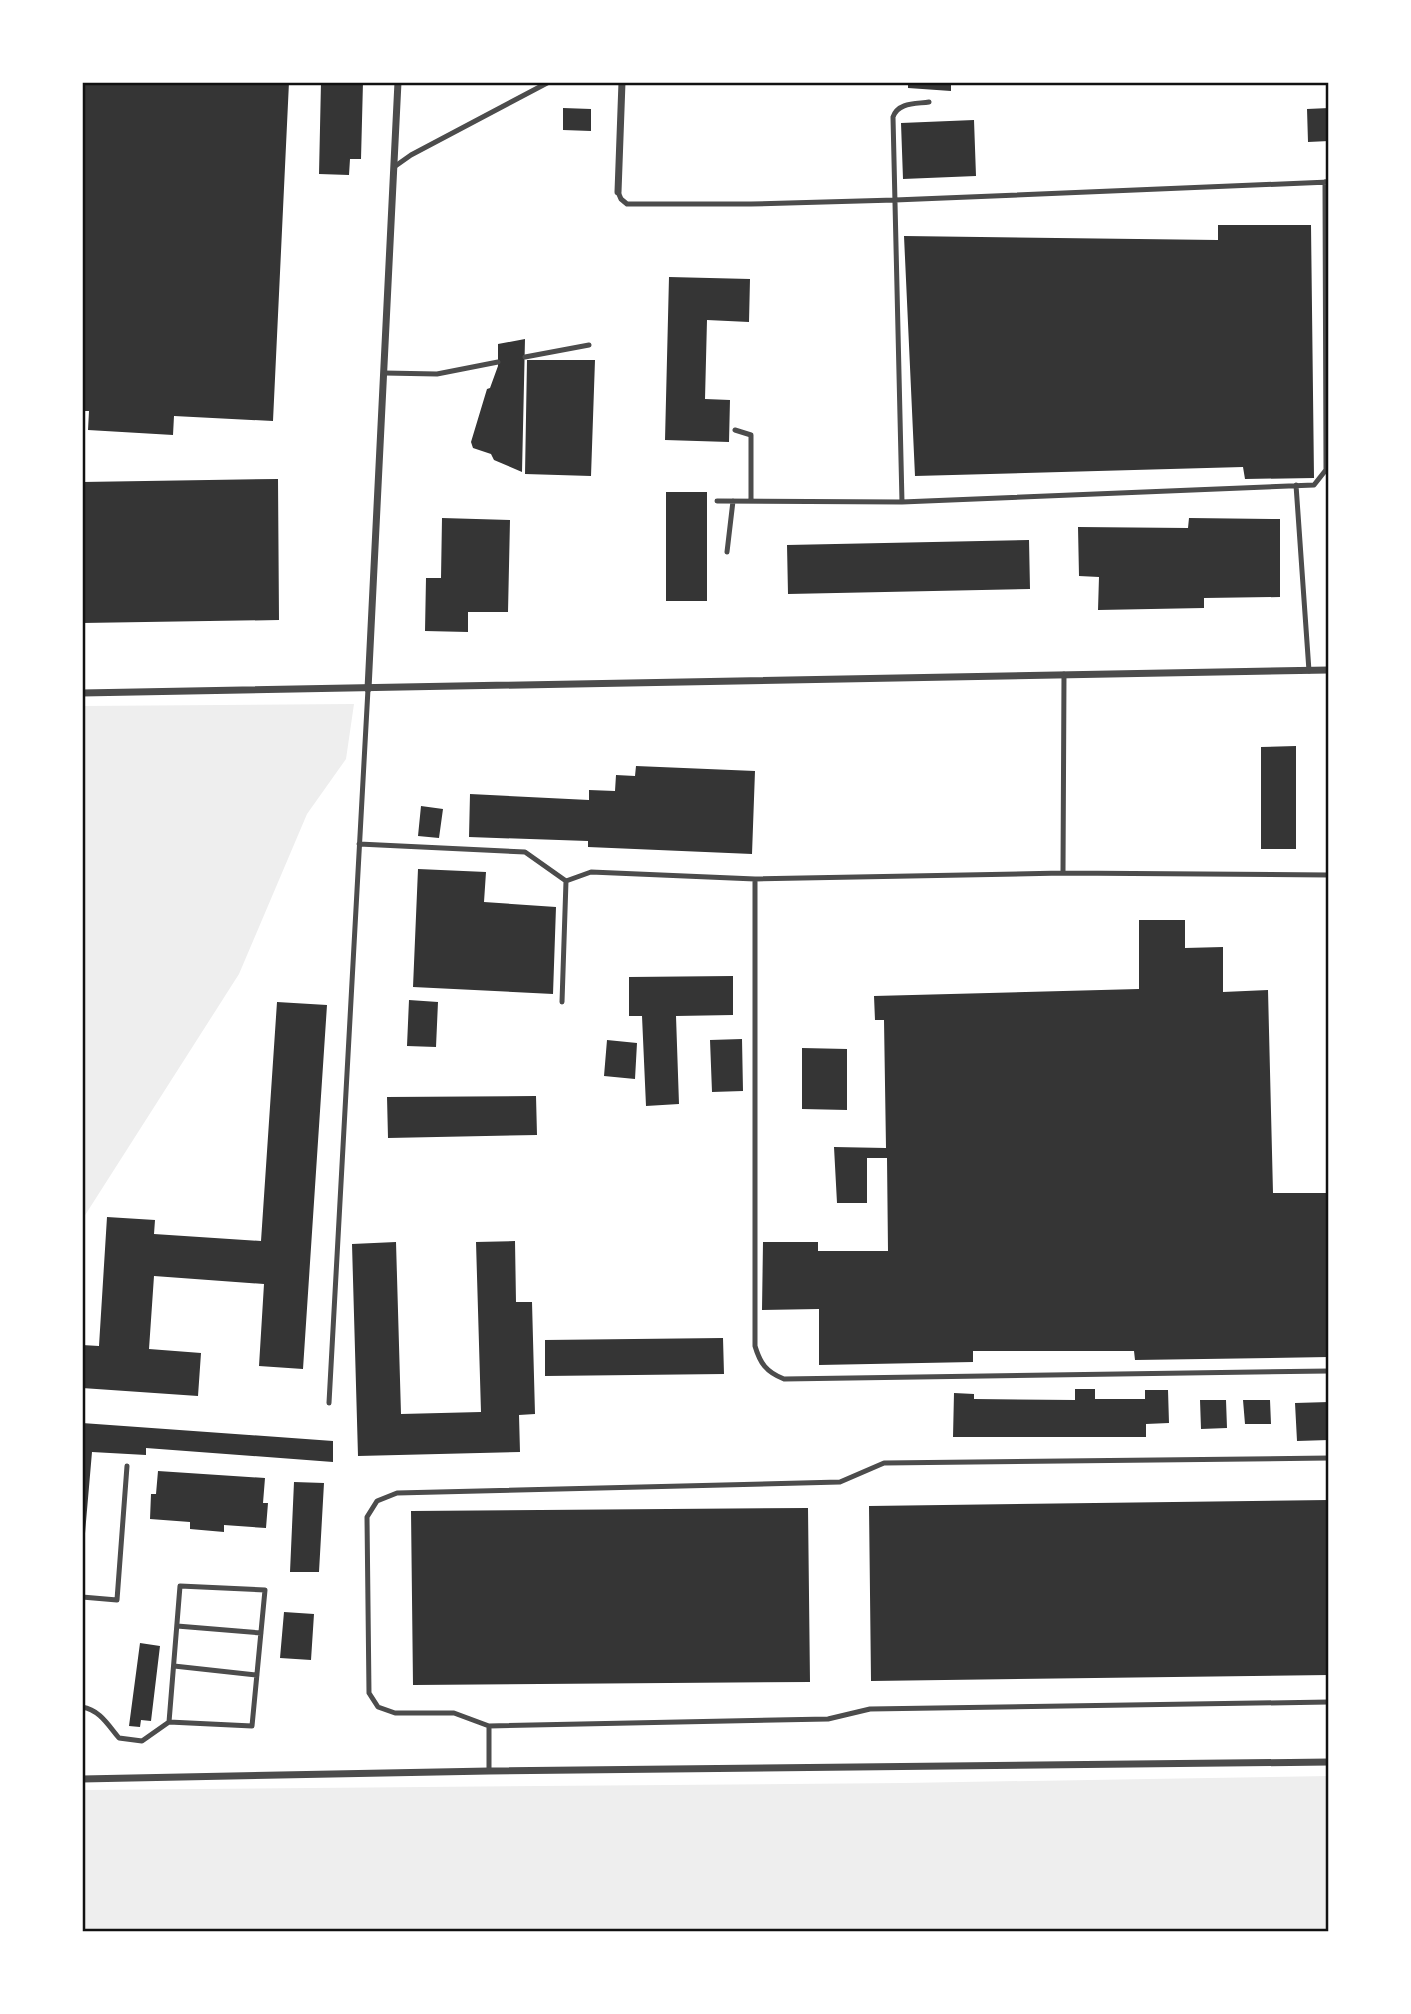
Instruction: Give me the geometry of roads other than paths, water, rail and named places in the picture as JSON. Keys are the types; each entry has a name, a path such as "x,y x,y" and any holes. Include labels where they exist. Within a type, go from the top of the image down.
{"street":[{"path":"368,689 398,82"},
{"path":"618,192 622,82"},
{"path":"82,693 1329,670"},
{"path":"82,1779 489,1771 1329,1762"}],"lane":[{"path":"394,167 411,155 549,82"},
{"path":"902,502 893,117 895,110 901,106 929,102"},
{"path":"618,192 627,204 751,204 1327,182 1328,470 1314,485 902,502 718,501"},
{"path":"525,357 589,345"},
{"path":"384,373 437,374 498,362"},
{"path":"734,430 751,435 751,500"},
{"path":"1296,485 1309,671"},
{"path":"727,552 733,501"},
{"path":"1063,873 1064,674"},
{"path":"329,1403 368,689"},
{"path":"359,844 524,852 566,881"},
{"path":"566,881 591,872 755,879 1063,873 1329,875"},
{"path":"755,879 755,1346 760,1361 769,1373 784,1379 1329,1371"},
{"path":"562,1002 566,881"},
{"path":"1329,1458 884,1463 840,1482 397,1493 377,1501 367,1517 369,1693 377,1707 395,1713 454,1713 489,1726 828,1719 870,1709 1329,1702"},
{"path":"82,1597 117,1600 127,1466"},
{"path":"82,1707 92,1709 119,1738 142,1741 169,1722 252,1726 265,1590 180,1587 169,1722"},
{"path":"177,1626 261,1633"},
{"path":"174,1666 257,1675"},
{"path":"489,1726 489,1771"}]}
